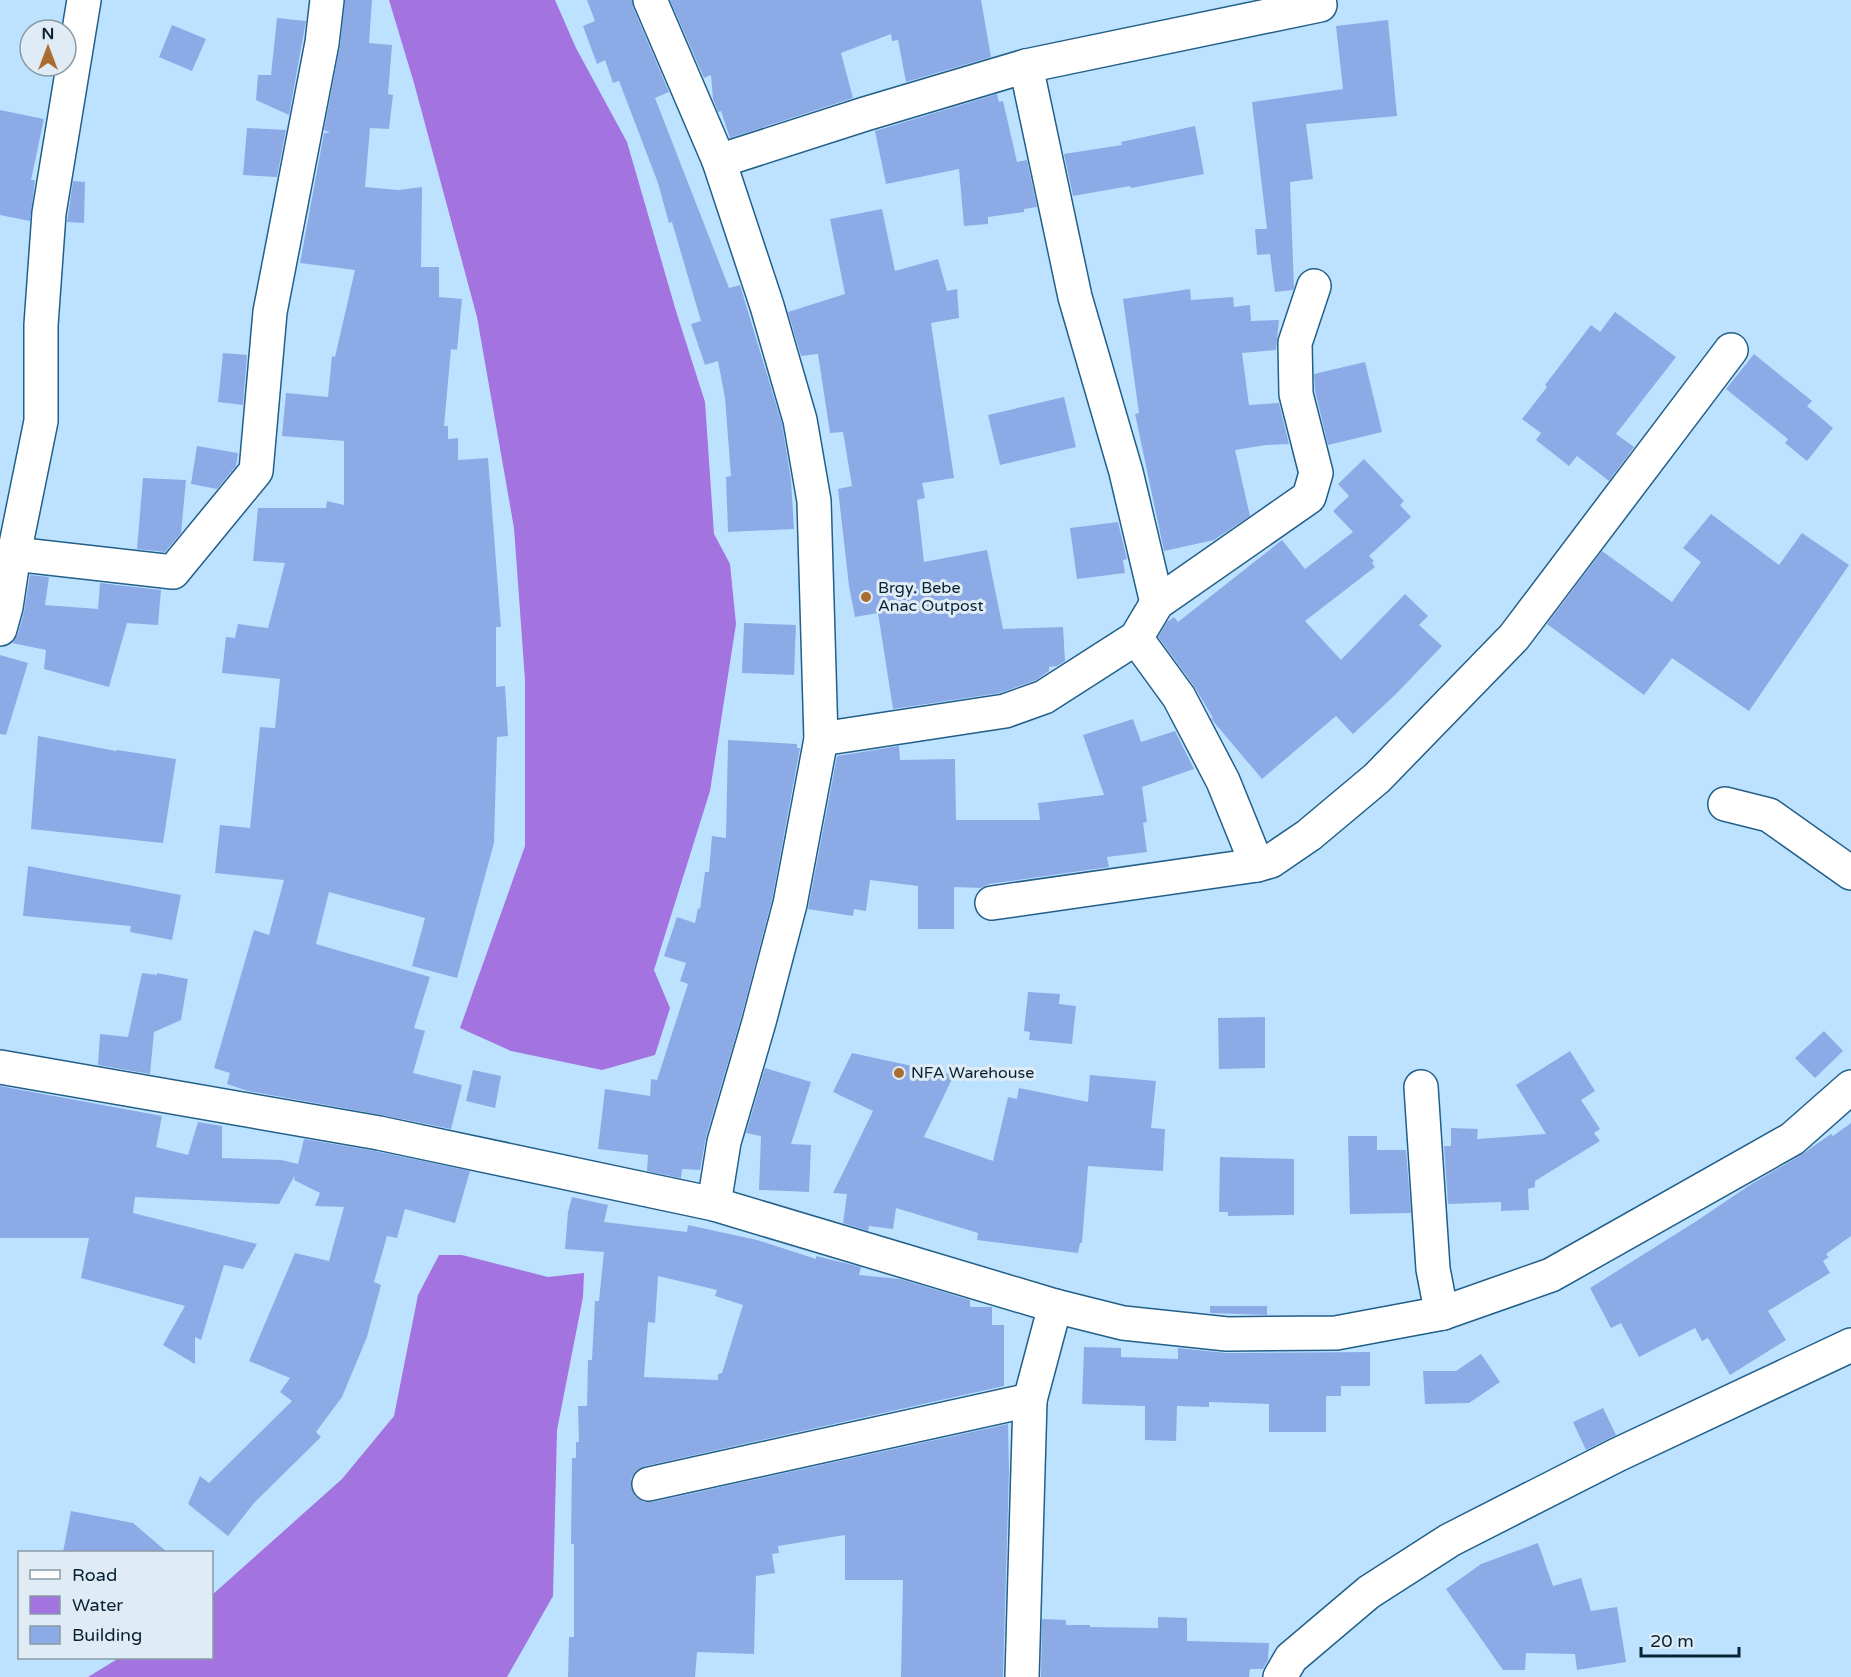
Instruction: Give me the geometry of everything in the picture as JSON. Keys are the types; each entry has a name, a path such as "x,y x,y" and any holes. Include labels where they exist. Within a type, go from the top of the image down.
{"street":[{"path":"0,629 6,608 14,554 41,421 41,325 49,213 84,0"},
{"path":"14,554 173,572 255,471 270,312 322,43 327,0"},
{"path":"650,0 719,161 767,306 796,408 814,501 821,739 790,904 759,1023 724,1142 714,1204"},
{"path":"719,161 1026,66 1320,5"},
{"path":"1026,66 1075,297 1126,472 1157,603"},
{"path":"821,739 1005,711 1044,698 1136,638 1157,603 1309,497 1316,473 1296,394 1295,343 1314,286"},
{"path":"992,903 1257,865 1271,861 1309,835 1377,778 1514,637 1731,350"},
{"path":"1136,638 1179,698 1223,781 1257,865"},
{"path":"1725,804 1769,815 1851,873"},
{"path":"0,1067 379,1133 714,1204 1055,1306 1123,1323 1227,1335 1336,1333 1443,1313 1551,1275 1792,1139 1851,1087"},
{"path":"1421,1086 1433,1269 1437,1295 1443,1313"},
{"path":"1022,1677 1030,1400 1055,1306"},
{"path":"1280,1677 1291,1658 1369,1592 1450,1540 1617,1455 1851,1345"},
{"path":"649,1484 1030,1400"}],"water":[{"path":"389,0 555,0 576,48 627,142 705,402 714,534 730,564 736,624 710,791 654,970 670,1008 655,1055 602,1070 511,1051 460,1028 525,846 525,680 514,528 477,317 414,83"},
{"path":"439,1255 462,1255 548,1277 584,1273 583,1297 557,1430 553,1596 507,1677 88,1677 117,1659 213,1659 213,1594 342,1479 394,1416 418,1295"}],"building":[{"path":"345,0 372,0 369,43 392,45 388,94 393,95 389,129 370,128 365,187 398,190 422,187 421,267 439,267 439,297 462,299 457,350 451,349 444,426 448,426 448,439 458,438 458,460 488,458 501,627 496,627 496,687 505,686 508,736 497,737 494,843 457,978 412,966 425,918 329,892 316,944 430,977 414,1028 425,1031 413,1073 462,1085 451,1129 248,1091 227,1084 230,1073 214,1068 254,930 269,935 284,880 215,873 220,825 250,828 260,727 275,728 280,679 222,673 226,637 235,638 238,624 268,628 285,563 253,561 258,508 326,508 327,501 344,505 344,441 282,436 286,393 328,397 332,356 335,357 355,270 300,263 324,133 330,133 324,130 340,46"},
{"path":"587,0 632,0 669,92 655,98 729,288 740,285 782,424 791,480 794,529 728,532 726,477 731,476 725,398 718,361 705,365 691,324 701,321 672,222 669,223 658,183 619,81 613,83 605,60 597,64 583,26 595,21"},
{"path":"670,0 981,0 991,57 906,82 898,40 892,41 891,34 841,53 853,98 730,138 721,111 718,112 713,99 711,75 704,78"},
{"path":"277,18 306,21 289,115 256,100 258,75 271,75"},
{"path":"1388,20 1397,116 1306,124 1313,179 1290,182 1294,287 1293,290 1275,292 1270,254 1257,255 1255,229 1267,229 1252,102 1343,89 1336,26"},
{"path":"172,25 206,39 192,71 159,57"},
{"path":"997,94 999,102 1003,101 1017,162 1027,160 1037,207 1024,209 1024,212 988,217 988,224 964,226 959,169 886,184 875,131"},
{"path":"0,110 44,119 31,180 35,180 30,221 0,215"},
{"path":"1195,126 1204,174 1073,196 1064,154 1122,145 1121,142"},
{"path":"247,128 286,130 277,177 243,175"},
{"path":"73,181 85,182 84,223 67,222"},
{"path":"882,209 895,271 938,259 947,291 957,289 959,318 931,323 954,478 922,483 925,498 917,500 924,562 987,550 1003,629 1063,627 1065,661 1057,666 1049,667 1049,671 1036,680 1000,693 893,709 878,613 855,617 849,586 838,489 852,486 843,432 830,433 818,354 801,356 788,312 845,294 830,219"},
{"path":"1190,289 1191,300 1233,297 1234,307 1250,305 1251,321 1279,320 1276,350 1242,353 1249,405 1279,403 1289,444 1235,450 1250,516 1214,540 1164,551 1135,414 1139,413 1123,299"},
{"path":"1615,312 1676,357 1616,434 1634,447 1609,481 1577,456 1569,466 1536,440 1541,433 1522,419 1591,325 1600,332"},
{"path":"223,353 247,355 243,405 218,402"},
{"path":"1754,354 1812,401 1807,406 1833,428 1807,461 1785,443 1788,439 1726,389"},
{"path":"1365,362 1382,432 1328,445 1315,391 1314,374"},
{"path":"1064,397 1076,447 1000,465 988,415"},
{"path":"197,446 238,453 236,466 217,489 191,484"},
{"path":"1364,459 1404,501 1400,505 1411,517 1369,556 1374,561 1372,563 1375,567 1305,621 1341,660 1405,594 1428,616 1419,625 1442,646 1353,734 1336,716 1262,779 1213,721 1194,686 1158,637 1167,622 1174,617 1178,622 1282,540 1305,569 1353,532 1333,511 1349,496 1338,484"},
{"path":"143,478 186,480 181,533 165,552 137,549"},
{"path":"1711,514 1779,565 1802,533 1849,565 1749,711 1672,658 1644,695 1547,624 1602,551 1672,602 1701,562 1683,548"},
{"path":"1118,522 1127,559 1123,560 1125,573 1077,579 1070,528"},
{"path":"30,575 49,577 45,605 98,609 100,583 161,590 158,625 127,623 109,687 44,669 46,650 12,643 18,634 24,612"},
{"path":"744,623 796,625 794,675 742,673"},
{"path":"0,655 28,663 6,735 0,734"},
{"path":"1133,719 1141,742 1175,731 1194,769 1142,787 1147,822 1143,823 1147,852 1107,857 1109,867 989,884 981,888 954,887 954,929 918,929 918,886 870,880 866,911 854,909 853,916 808,909 837,756 899,746 900,760 955,759 956,820 1040,820 1038,803 1104,795 1083,735"},
{"path":"38,736 116,751 176,759 163,843 31,829"},
{"path":"728,740 797,744 797,748 800,748 772,900 706,1137 700,1170 682,1169 680,1178 647,1171 648,1155 598,1149 605,1089 650,1096 651,1079 657,1080 688,984 680,981 686,963 664,956 677,917 695,923 698,908 700,909 705,872 709,872 712,836 726,838"},
{"path":"28,866 181,895 172,940 130,932 131,926 23,916"},
{"path":"142,973 157,975 157,973 188,979 181,1020 154,1032 150,1074 98,1065 100,1034 128,1037"},
{"path":"1028,992 1060,994 1059,1004 1076,1006 1072,1044 1029,1040 1030,1032 1024,1031"},
{"path":"1265,1017 1265,1068 1219,1069 1218,1018"},
{"path":"1824,1031 1843,1051 1815,1078 1795,1058"},
{"path":"1570,1051 1595,1091 1581,1100 1600,1129 1594,1133 1600,1141 1535,1181 1535,1187 1528,1189 1529,1210 1501,1211 1501,1202 1448,1204 1444,1146 1451,1146 1451,1128 1478,1129 1477,1139 1546,1134 1516,1085"},
{"path":"852,1053 954,1075 924,1137 993,1161 1008,1097 1017,1099 1019,1088 1088,1102 1090,1075 1156,1081 1151,1128 1165,1129 1163,1171 1088,1166 1082,1243 1080,1243 1078,1253 977,1240 978,1233 896,1208 893,1229 869,1226 868,1231 843,1223 847,1194 833,1193 873,1111 833,1092"},
{"path":"765,1068 811,1082 791,1144 811,1145 809,1192 759,1190 761,1136 746,1133"},
{"path":"473,1070 501,1076 495,1108 466,1101"},
{"path":"0,1086 162,1116 156,1147 188,1155 198,1122 222,1126 222,1158 281,1160 298,1164 304,1139 470,1171 455,1223 405,1209 397,1238 387,1236 374,1282 381,1285 367,1337 342,1397 316,1432 321,1437 254,1503 228,1536 188,1504 200,1476 209,1483 292,1401 280,1392 290,1378 249,1361 295,1253 329,1261 344,1207 315,1206 320,1193 294,1180 295,1175 279,1204 135,1197 133,1213 257,1244 243,1269 224,1265 201,1340 195,1337 195,1364 163,1345 185,1306 81,1278 89,1238 0,1238"},
{"path":"1851,1123 1851,1236 1826,1254 1829,1257 1823,1261 1830,1273 1768,1311 1786,1340 1730,1375 1708,1338 1702,1341 1695,1328 1639,1357 1621,1323 1611,1328 1590,1288"},
{"path":"1348,1136 1377,1136 1377,1150 1406,1150 1411,1213 1350,1214"},
{"path":"1220,1157 1294,1159 1294,1215 1228,1216 1228,1212 1219,1212"},
{"path":"572,1197 608,1205 604,1222 687,1232 688,1225 757,1240 816,1259 816,1256 861,1267 859,1275 900,1279 970,1300 970,1307 992,1307 992,1325 1004,1325 1004,1386 645,1466 636,1471 631,1479 631,1487 636,1497 644,1502 653,1502 1008,1424 1009,1472 1003,1677 901,1677 903,1580 845,1580 845,1535 778,1546 779,1553 772,1554 775,1573 756,1576 754,1654 697,1652 695,1677 568,1677 569,1637 574,1637 574,1544 571,1544 572,1458 576,1458 576,1442 579,1442 578,1406 587,1406 588,1360 592,1360 595,1301 599,1301 604,1252 565,1249 568,1212","holes":["658,1276 717,1290 715,1296 743,1305 722,1373 718,1374 718,1380 644,1377 648,1322 655,1323"]},
{"path":"1210,1306 1267,1306 1267,1315 1210,1313"},
{"path":"1084,1347 1121,1348 1121,1357 1178,1359 1178,1348 1227,1353 1370,1352 1370,1386 1341,1386 1341,1396 1326,1396 1326,1432 1269,1432 1269,1404 1209,1402 1209,1407 1177,1406 1176,1441 1145,1440 1145,1406 1082,1404"},
{"path":"1481,1354 1500,1382 1469,1403 1425,1404 1423,1371 1456,1371"},
{"path":"1603,1408 1616,1435 1586,1450 1573,1422"},
{"path":"71,1511 133,1523 166,1551 63,1551"},
{"path":"1538,1543 1553,1586 1581,1578 1591,1611 1617,1607 1626,1662 1577,1670 1575,1654 1526,1653 1525,1670 1503,1670 1446,1589 1481,1564"},
{"path":"1158,1617 1187,1618 1187,1641 1269,1643 1268,1660 1263,1669 1250,1669 1249,1677 1041,1677 1042,1619 1066,1620 1066,1625 1090,1625 1090,1627 1158,1628"}],"place":[{"name":"Brgy. Bebe Anac Outpost","path":"866,597"},
{"name":"NFA Warehouse","path":"899,1073"}]}
